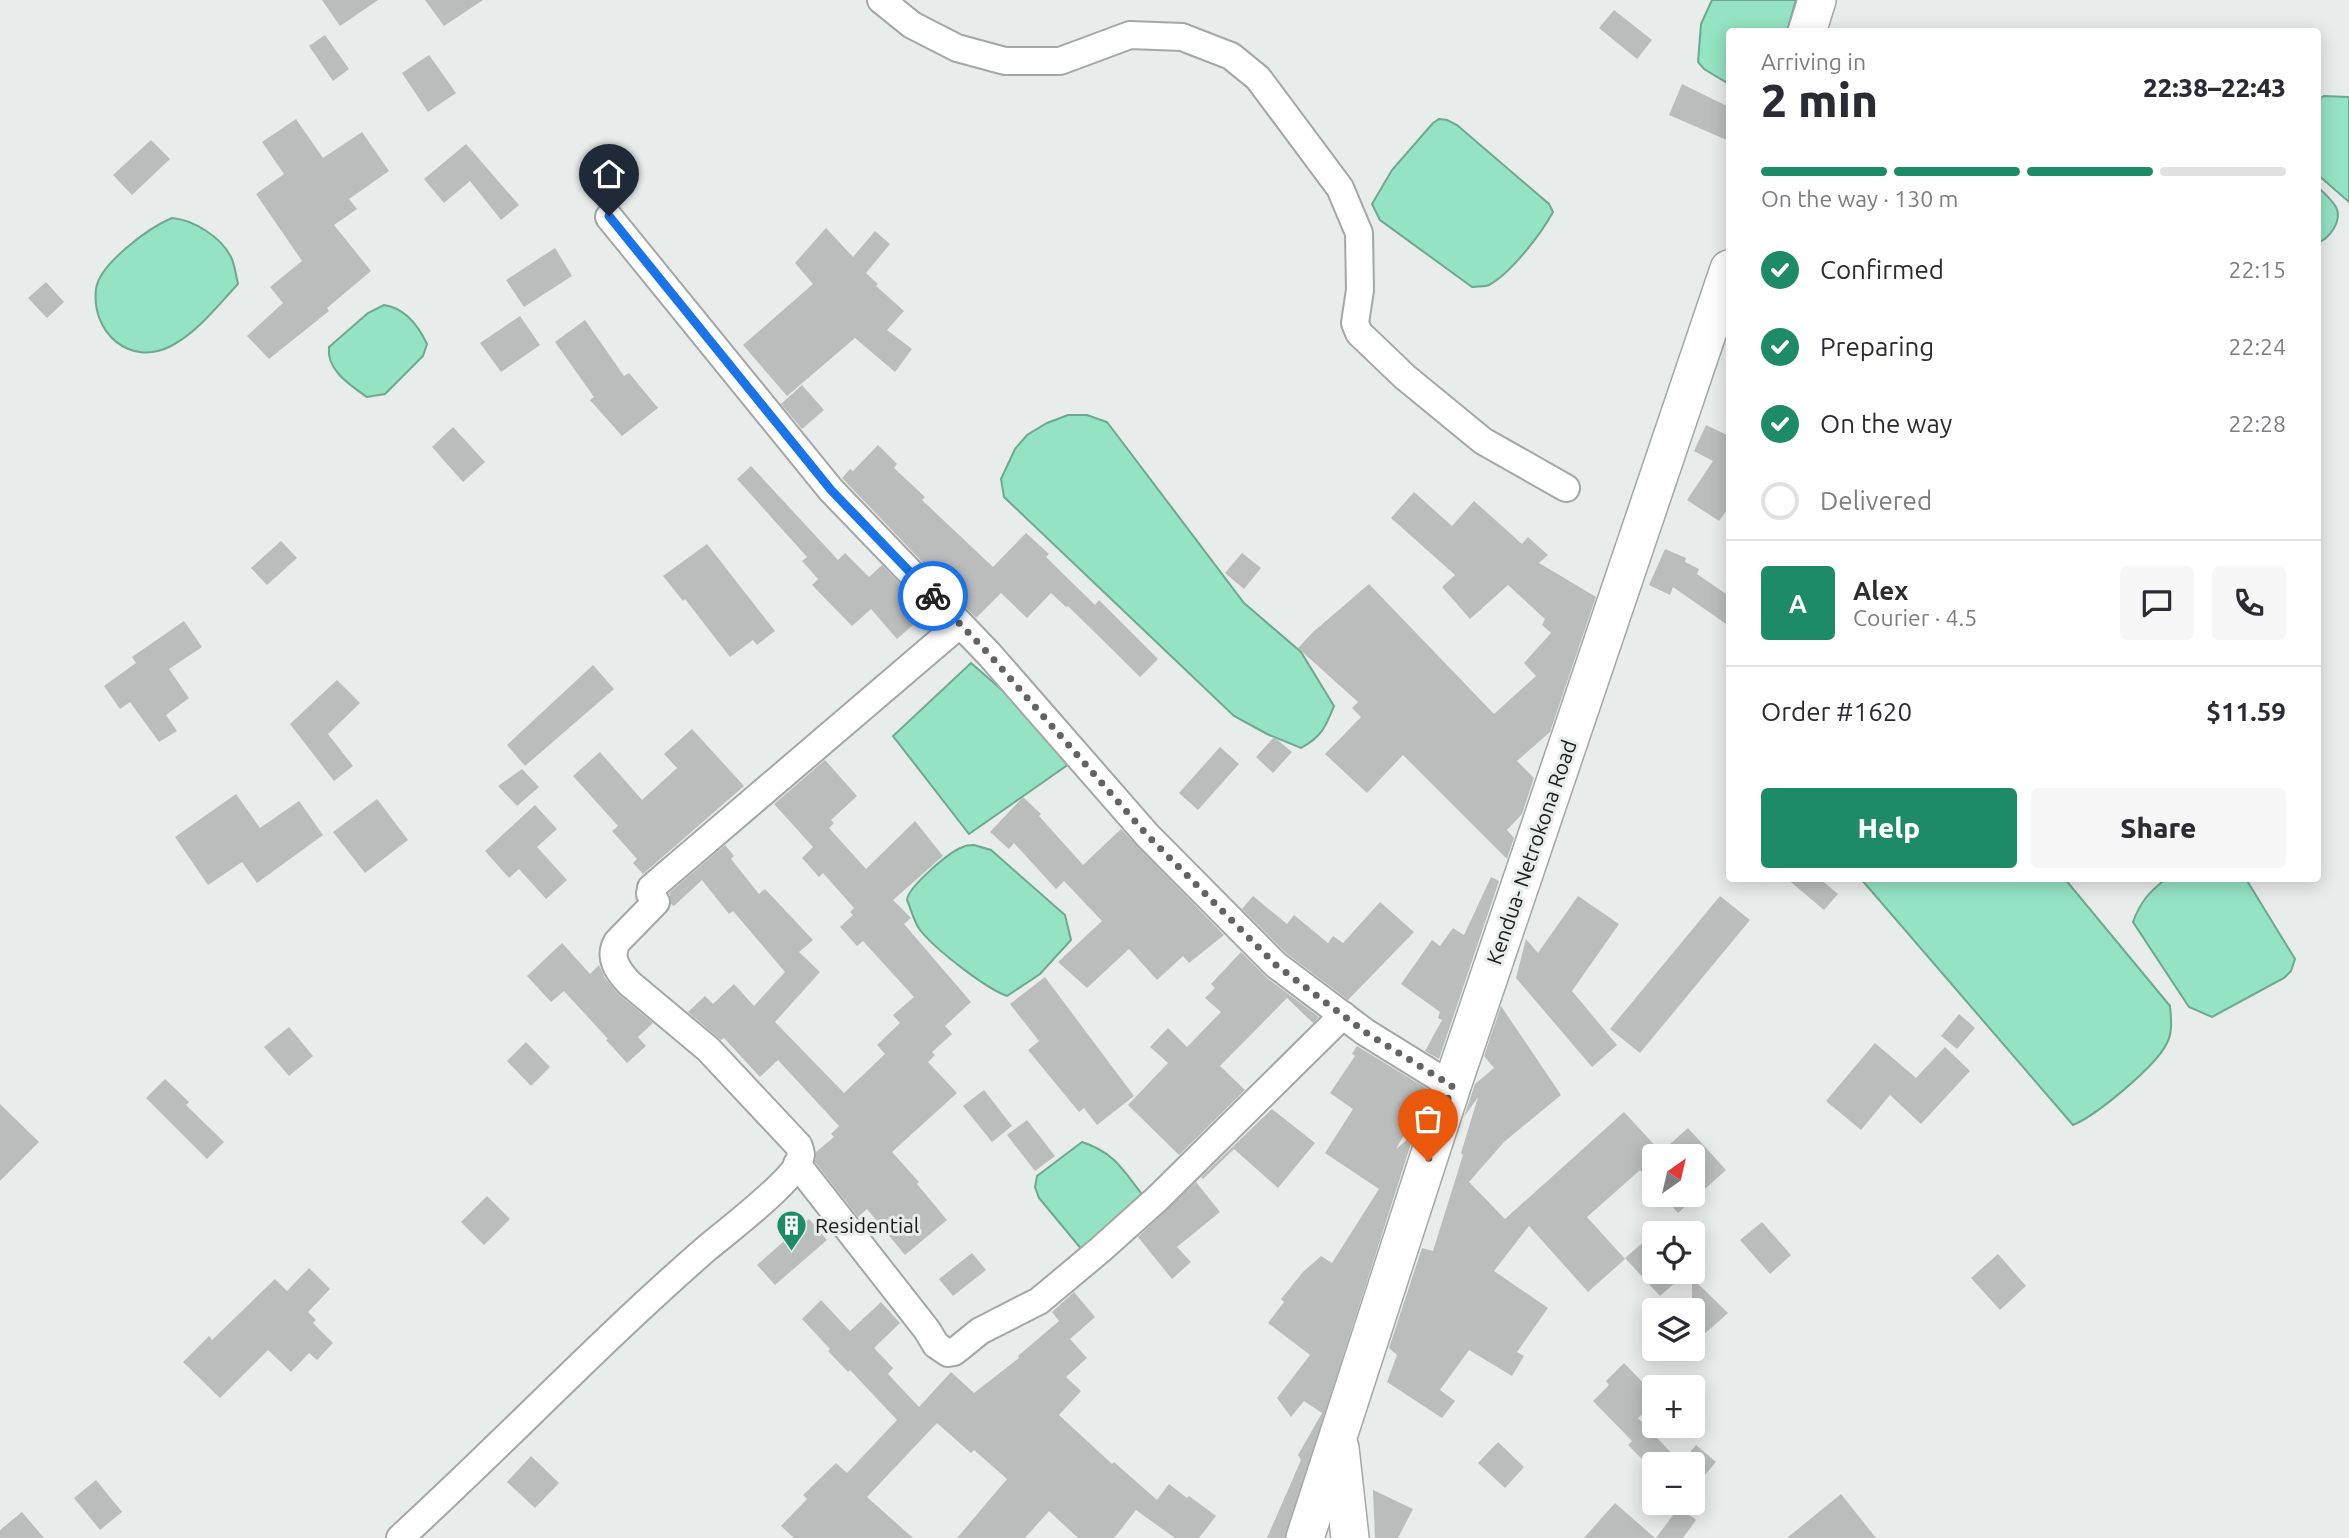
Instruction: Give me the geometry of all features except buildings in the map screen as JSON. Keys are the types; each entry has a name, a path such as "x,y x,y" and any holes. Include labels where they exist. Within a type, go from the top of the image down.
{"main road":[{"path":"1808,28 1817,0"},
{"name":"Kendua- Netrokona Road","path":"1305,1538 1452,1086 1726,278"},
{"path":"1339,1437 1350,1538"}],"street":[{"path":"881,0 912,25 957,48 1005,61 1060,61 1130,35 1182,37 1231,56 1258,78 1339,188 1359,233 1360,290 1355,323 1359,333 1405,377 1483,441 1566,488"},
{"path":"609,216 831,490 960,624 1148,836 1276,965 1365,1032 1452,1086"},
{"path":"400,1538 683,1270 791,1174 801,1154 798,1144 708,1049 629,984 620,973 612,950 656,902 650,894 651,888 960,624"},
{"path":"797,1164 936,1345 948,1353 954,1352 980,1331 1040,1301 1100,1250 1158,1198 1343,1015"}],"shaded area":[{"path":"1712,0 1796,0 1788,28 1726,28 1726,82 1704,69 1698,62 1701,24"},
{"path":"2349,97 2349,202 2321,178 2321,98"},
{"path":"1439,119 1457,125 1549,204 1553,212 1516,262 1487,286 1472,287 1380,220 1372,204 1392,170"},
{"path":"2321,190 2338,212 2334,229 2321,241"},
{"path":"172,218 198,226 221,243 232,260 238,284 190,334 171,346 156,351 128,349 116,342 100,319 96,305 99,279 127,248 151,229"},
{"path":"384,305 410,318 427,344 423,356 385,394 367,397 335,370 331,363 329,347 368,313"},
{"path":"1068,415 1087,415 1107,422 1244,603 1301,652 1334,706 1325,726 1314,739 1301,748 1234,716 1004,497 1001,479 1015,449 1027,435"},
{"path":"971,663 1079,757 969,834 893,736"},
{"path":"974,845 991,850 1065,915 1071,940 1040,974 1007,996 974,977 927,938 918,927 907,900 914,887 940,862 965,846"},
{"path":"1864,882 2067,882 2170,1006 2171,1020 2167,1043 2151,1064 2125,1089 2073,1125"},
{"path":"2162,882 2248,882 2295,959 2291,971 2284,978 2212,1017 2189,1007 2133,922 2146,898"},
{"path":"1082,1142 1109,1156 1141,1193 1141,1200 1083,1251 1039,1198 1035,1187 1037,1176"}],"way so far":[{"path":"933,596 989,654 1148,836 1276,965 1365,1032 1452,1086 1428,1161"}],"place":[{"name":"Residential","path":"792,1252"}],"route":[{"path":"609,216 831,490 933,596"}]}
